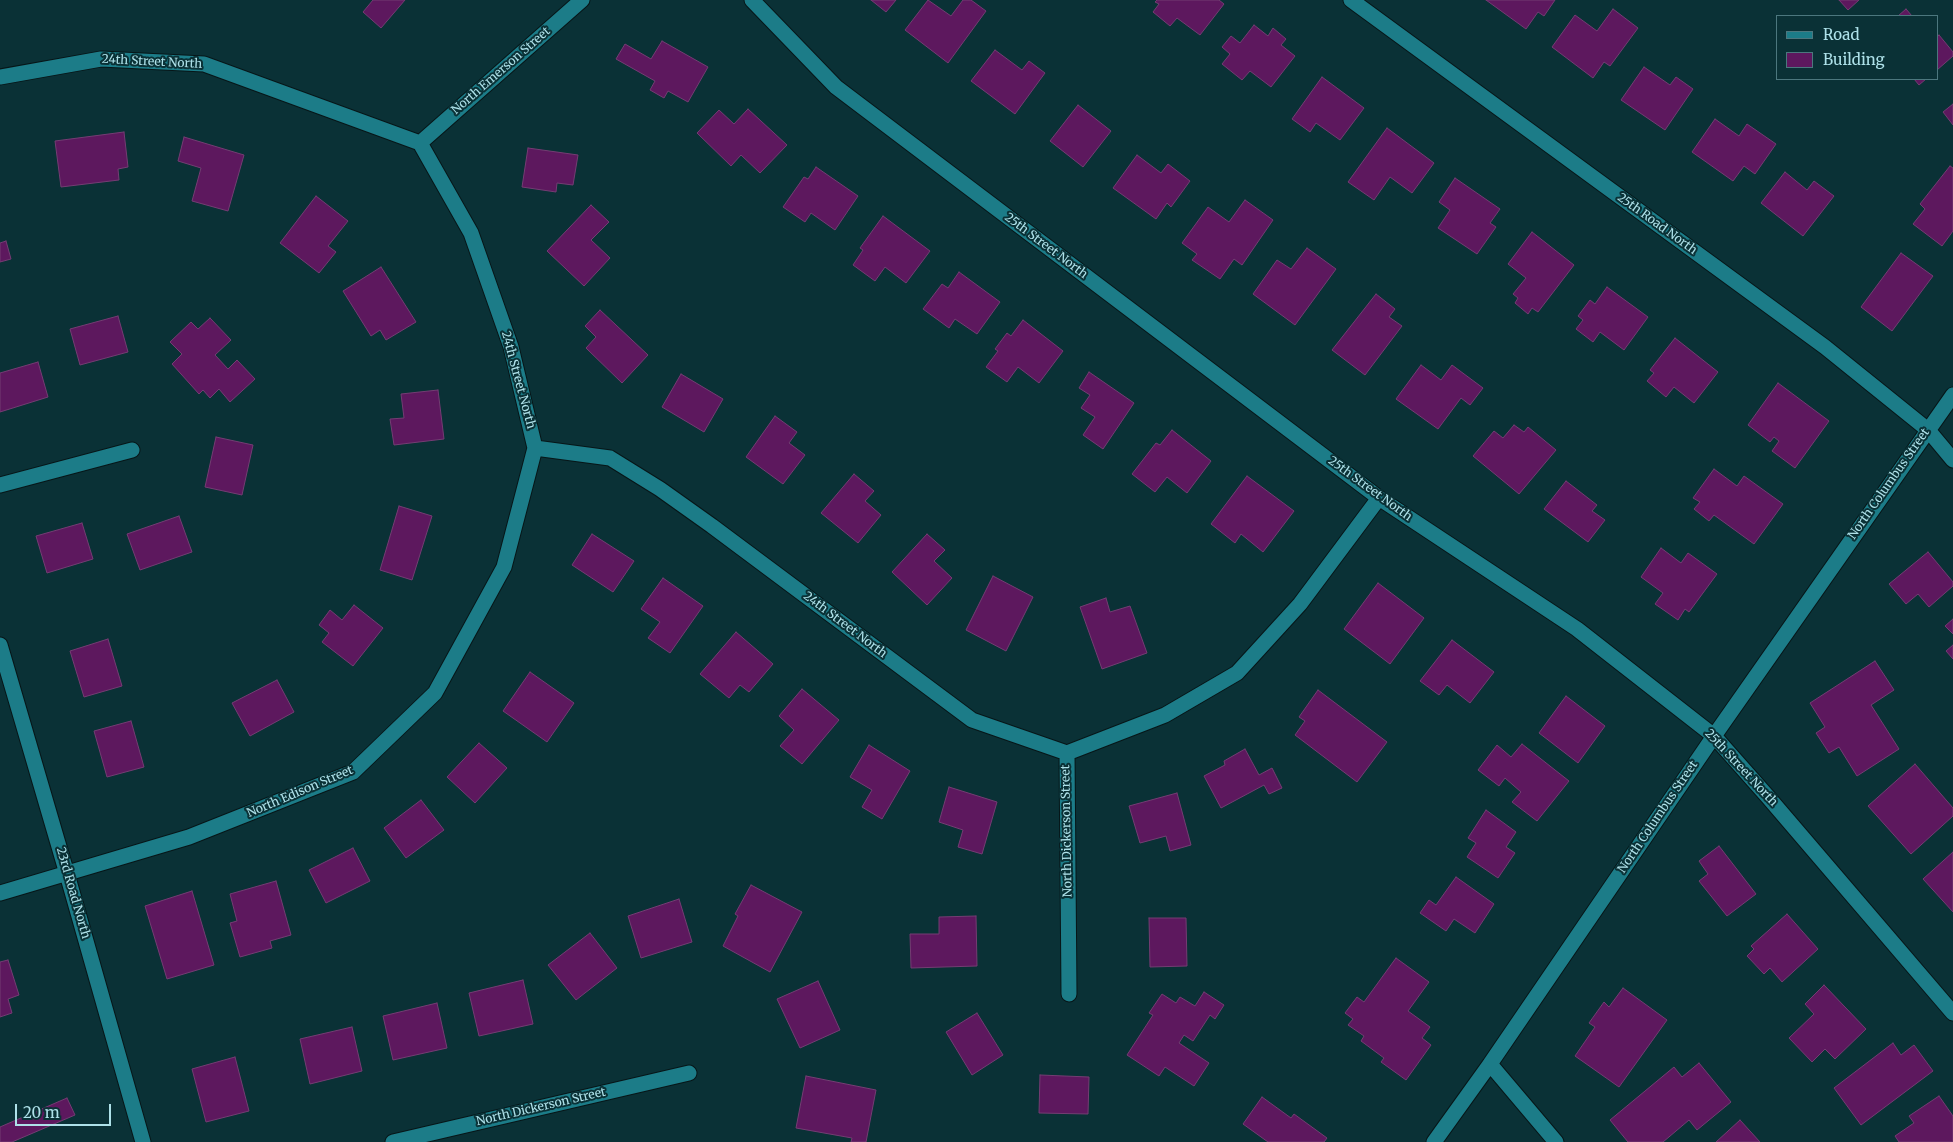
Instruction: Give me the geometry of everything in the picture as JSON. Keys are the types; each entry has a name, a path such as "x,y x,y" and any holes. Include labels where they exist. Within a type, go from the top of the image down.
{"street":[{"name":"North Emerson Street","path":"420,143 582,0"},
{"name":"25th Street North","path":"752,0 836,87 1379,498 1577,629 1714,736 1953,1014"},
{"name":"25th Road North","path":"1351,0 1825,347 1928,430 1953,460"},
{"name":"24th Street North","path":"0,77 101,59 204,64 420,143 471,233 511,347 535,448 610,458 660,489 712,526 972,720 1067,753"},
{"name":"North Columbus Street","path":"1434,1142 1490,1064 1714,736 1953,395"},
{"name":"North Edison Street","path":"0,893 190,837 353,772 435,693 504,567 535,448"},
{"path":"0,485 132,450"},
{"name":"North Dickerson Street","path":"1069,994 1067,753 1165,715 1237,673 1300,604 1379,498"},
{"name":"23rd Road North","path":"0,645 68,874 143,1142"},
{"path":"1490,1064 1556,1142"},
{"name":"North Dickerson Street","path":"393,1142 689,1073"}],"building":[{"path":"373,0 405,0 381,28 363,12"},
{"path":"871,0 896,0 886,12"},
{"path":"928,0 951,16 963,0 971,0 986,11 948,63 905,30"},
{"path":"1157,0 1219,0 1224,4 1200,35 1177,18 1170,26 1153,12 1159,4 1155,2"},
{"path":"1486,0 1555,0 1544,16 1538,12 1526,29"},
{"path":"1839,0 1859,0 1848,10"},
{"path":"1613,9 1638,28 1610,66 1604,62 1593,78 1552,47 1575,15 1597,31"},
{"path":"1906,9 1911,15 1899,15"},
{"path":"1254,25 1268,36 1273,28 1286,39 1281,45 1295,56 1271,87 1250,71 1242,80 1222,64 1230,54 1222,47 1231,36 1240,43"},
{"path":"1938,36 1953,52 1953,56 1938,69"},
{"path":"662,41 708,67 688,102 668,91 664,98 650,90 655,81 616,59 625,44 651,59"},
{"path":"995,50 1022,70 1029,61 1045,73 1015,114 971,81"},
{"path":"1644,67 1670,85 1676,77 1693,89 1665,130 1621,100"},
{"path":"1322,77 1364,108 1340,140 1316,123 1310,132 1292,119"},
{"path":"1915,80 1925,80 1919,85"},
{"path":"1953,104 1953,125 1943,112"},
{"path":"1078,105 1111,131 1083,167 1050,141"},
{"path":"748,109 787,145 760,173 741,155 731,166 697,133 719,110 734,124"},
{"path":"1715,119 1739,136 1747,124 1776,144 1755,174 1744,166 1733,181 1692,152"},
{"path":"1387,128 1434,163 1412,193 1390,177 1374,200 1348,182"},
{"path":"124,132 128,167 118,169 119,180 61,187 55,141"},
{"path":"184,137 244,155 228,211 192,201 201,168 178,161"},
{"path":"528,148 578,155 573,185 557,183 556,192 522,187"},
{"path":"1137,155 1161,173 1168,164 1190,181 1171,207 1167,203 1156,219 1113,188"},
{"path":"1950,166 1953,168 1953,231 1942,246 1913,224 1925,209 1920,204"},
{"path":"816,167 858,196 835,230 811,213 805,222 783,207 804,177 808,179"},
{"path":"1785,172 1807,190 1814,181 1834,196 1803,236 1761,203"},
{"path":"1455,178 1500,209 1490,223 1496,227 1477,254 1438,228 1450,210 1439,202"},
{"path":"316,196 348,221 328,246 336,252 319,273 280,243"},
{"path":"1245,200 1273,220 1242,265 1234,259 1220,279 1192,260 1197,254 1182,243 1208,207 1229,222"},
{"path":"591,205 609,222 591,240 610,258 584,286 547,251"},
{"path":"883,216 930,251 906,283 885,267 875,281 853,265 863,250 860,248"},
{"path":"1532,232 1574,265 1538,312 1532,308 1528,314 1515,303 1518,298 1513,294 1526,278 1508,264"},
{"path":"6,241 11,259 0,262 0,243"},
{"path":"1307,248 1336,269 1295,325 1253,294 1277,260 1291,269"},
{"path":"1901,253 1933,276 1892,331 1861,307"},
{"path":"381,267 416,322 386,340 380,330 371,336 343,291"},
{"path":"959,272 1000,302 977,334 955,319 949,328 923,309 942,284 948,288"},
{"path":"1607,287 1648,317 1624,350 1600,332 1593,342 1576,329 1583,320 1578,316 1590,300 1595,304"},
{"path":"1376,294 1395,309 1389,317 1402,326 1365,375 1332,350"},
{"path":"600,310 648,355 622,383 586,348 596,337 585,326"},
{"path":"118,316 128,352 80,365 70,329"},
{"path":"210,318 231,340 215,355 228,369 237,360 255,379 230,402 219,389 210,398 203,390 199,394 172,364 182,354 170,342 191,322 198,329"},
{"path":"1023,320 1063,351 1039,383 1018,367 1007,382 986,367 998,351 995,349 1007,333 1011,336"},
{"path":"1675,338 1718,372 1694,403 1674,387 1666,397 1647,381 1654,373 1650,370"},
{"path":"38,362 48,397 0,412 0,373"},
{"path":"1421,365 1441,380 1452,365 1483,388 1470,405 1461,398 1438,429 1396,399"},
{"path":"1089,372 1134,403 1103,449 1083,435 1095,417 1081,408 1090,395 1079,388"},
{"path":"681,374 723,399 704,432 662,407"},
{"path":"1778,383 1829,421 1795,468 1772,451 1779,441 1774,437 1770,442 1748,425"},
{"path":"438,390 444,439 394,445 390,419 404,418 401,394"},
{"path":"775,416 797,432 789,443 805,455 783,484 746,457"},
{"path":"1514,425 1524,432 1528,427 1556,450 1519,494 1473,456 1494,431 1503,438"},
{"path":"1172,430 1211,461 1187,493 1167,477 1155,492 1132,474 1156,443 1160,445"},
{"path":"216,437 253,445 242,495 205,487"},
{"path":"1714,469 1737,486 1744,476 1783,504 1754,544 1714,515 1709,521 1694,509 1700,502 1693,498"},
{"path":"854,474 874,491 865,501 881,515 858,543 821,513"},
{"path":"1247,476 1294,511 1263,552 1241,534 1235,543 1211,524"},
{"path":"1566,481 1597,505 1592,511 1605,520 1588,542 1544,509"},
{"path":"399,506 432,516 412,580 380,570"},
{"path":"179,516 192,552 140,570 127,534"},
{"path":"82,523 93,559 47,573 36,536"},
{"path":"592,534 634,561 613,592 572,565"},
{"path":"927,534 945,550 934,561 952,578 927,605 892,572"},
{"path":"1661,548 1681,563 1688,553 1717,574 1689,612 1685,609 1678,620 1655,604 1663,593 1641,577"},
{"path":"1928,552 1953,582 1953,586 1929,607 1918,594 1906,604 1889,584"},
{"path":"993,576 1033,597 1006,651 966,630"},
{"path":"663,578 703,606 670,653 648,638 660,622 641,609"},
{"path":"1378,583 1424,618 1390,664 1344,629"},
{"path":"1106,598 1110,612 1130,606 1147,653 1102,669 1080,607"},
{"path":"354,605 383,628 353,666 322,642 329,633 319,625 330,610 342,620"},
{"path":"1953,619 1953,634 1945,626"},
{"path":"736,632 773,664 749,692 740,685 729,698 700,674"},
{"path":"108,639 122,686 84,697 70,651"},
{"path":"1452,640 1494,672 1470,703 1447,685 1439,695 1420,681"},
{"path":"1953,645 1953,659 1946,651"},
{"path":"1875,661 1894,690 1871,705 1899,749 1857,776 1839,747 1829,753 1816,733 1825,727 1810,703"},
{"path":"530,672 574,703 547,742 503,711"},
{"path":"277,680 294,712 250,736 232,703"},
{"path":"802,689 839,720 802,764 780,746 794,730 779,716"},
{"path":"1318,690 1387,742 1357,782 1295,735 1305,721 1299,717"},
{"path":"1566,696 1605,726 1578,763 1539,733"},
{"path":"131,721 144,767 107,777 94,731"},
{"path":"479,743 507,768 475,803 447,777"},
{"path":"1522,744 1569,781 1537,821 1512,802 1521,792 1505,778 1499,786 1478,770 1497,745 1511,757"},
{"path":"869,745 910,771 882,819 862,807 872,790 850,777"},
{"path":"1245,749 1259,775 1272,768 1282,788 1269,794 1264,785 1221,808 1204,776 1225,765 1224,761"},
{"path":"1915,764 1953,808 1953,816 1911,854 1868,806"},
{"path":"949,787 997,802 982,854 958,847 963,830 939,822"},
{"path":"1177,793 1191,845 1170,851 1166,836 1140,843 1129,806"},
{"path":"421,800 444,830 406,858 384,828"},
{"path":"1486,810 1516,832 1506,847 1515,853 1498,878 1467,857 1476,843 1468,838"},
{"path":"1719,846 1756,894 1727,916 1699,881 1708,874 1699,861"},
{"path":"353,848 370,881 326,903 309,870"},
{"path":"1953,852 1953,912 1923,879"},
{"path":"1456,877 1494,904 1475,933 1454,919 1446,931 1420,913 1429,900 1436,905"},
{"path":"276,881 291,935 270,941 272,948 240,957 230,923 237,921 230,894"},
{"path":"751,885 802,912 770,972 723,946 738,916 735,914"},
{"path":"192,891 214,965 167,979 145,906"},
{"path":"679,899 692,942 641,958 628,916"},
{"path":"1787,914 1818,949 1782,982 1770,968 1764,974 1747,956 1754,949 1751,946"},
{"path":"976,916 977,966 911,968 910,934 939,934 939,917"},
{"path":"1149,918 1186,918 1187,966 1150,967"},
{"path":"590,933 617,968 576,1000 548,965"},
{"path":"1396,958 1429,982 1408,1011 1430,1027 1422,1038 1431,1045 1406,1080 1381,1062 1384,1058 1361,1041 1364,1036 1348,1025 1353,1019 1345,1013 1357,997 1364,1002"},
{"path":"8,960 19,995 8,999 12,1013 0,1017 0,962"},
{"path":"523,980 533,1024 479,1036 469,993"},
{"path":"818,981 840,1030 800,1048 777,999"},
{"path":"1824,985 1866,1029 1835,1059 1825,1049 1812,1062 1789,1038 1814,1014 1805,1004"},
{"path":"1623,988 1667,1020 1619,1087 1575,1056 1595,1027 1589,1023 1604,1002 1609,1007"},
{"path":"1204,992 1224,1005 1215,1019 1210,1015 1193,1041 1184,1035 1179,1043 1209,1063 1194,1086 1165,1067 1159,1076 1127,1055 1153,1015 1149,1013 1162,994 1176,1003 1180,997 1195,1006"},
{"path":"437,1003 447,1048 393,1060 383,1016"},
{"path":"977,1013 1003,1055 972,1075 946,1032"},
{"path":"352,1027 362,1071 310,1084 300,1039"},
{"path":"1893,1043 1901,1055 1914,1045 1933,1071 1861,1125 1834,1088"},
{"path":"235,1057 249,1111 206,1122 192,1069"},
{"path":"1699,1063 1731,1102 1697,1130 1689,1120 1663,1142 1628,1142 1610,1120 1674,1067 1682,1077"},
{"path":"1040,1075 1089,1077 1088,1114 1039,1113"},
{"path":"806,1076 876,1090 866,1142 851,1142 852,1138 796,1128"},
{"path":"1939,1096 1953,1116 1953,1142 1899,1142 1895,1136 1914,1123 1909,1116"},
{"path":"1262,1097 1291,1118 1294,1114 1327,1138 1324,1142 1268,1142 1243,1124"},
{"path":"67,1098 75,1115 12,1142 0,1142 0,1127"},
{"path":"1740,1120 1760,1142 1716,1142"}]}
